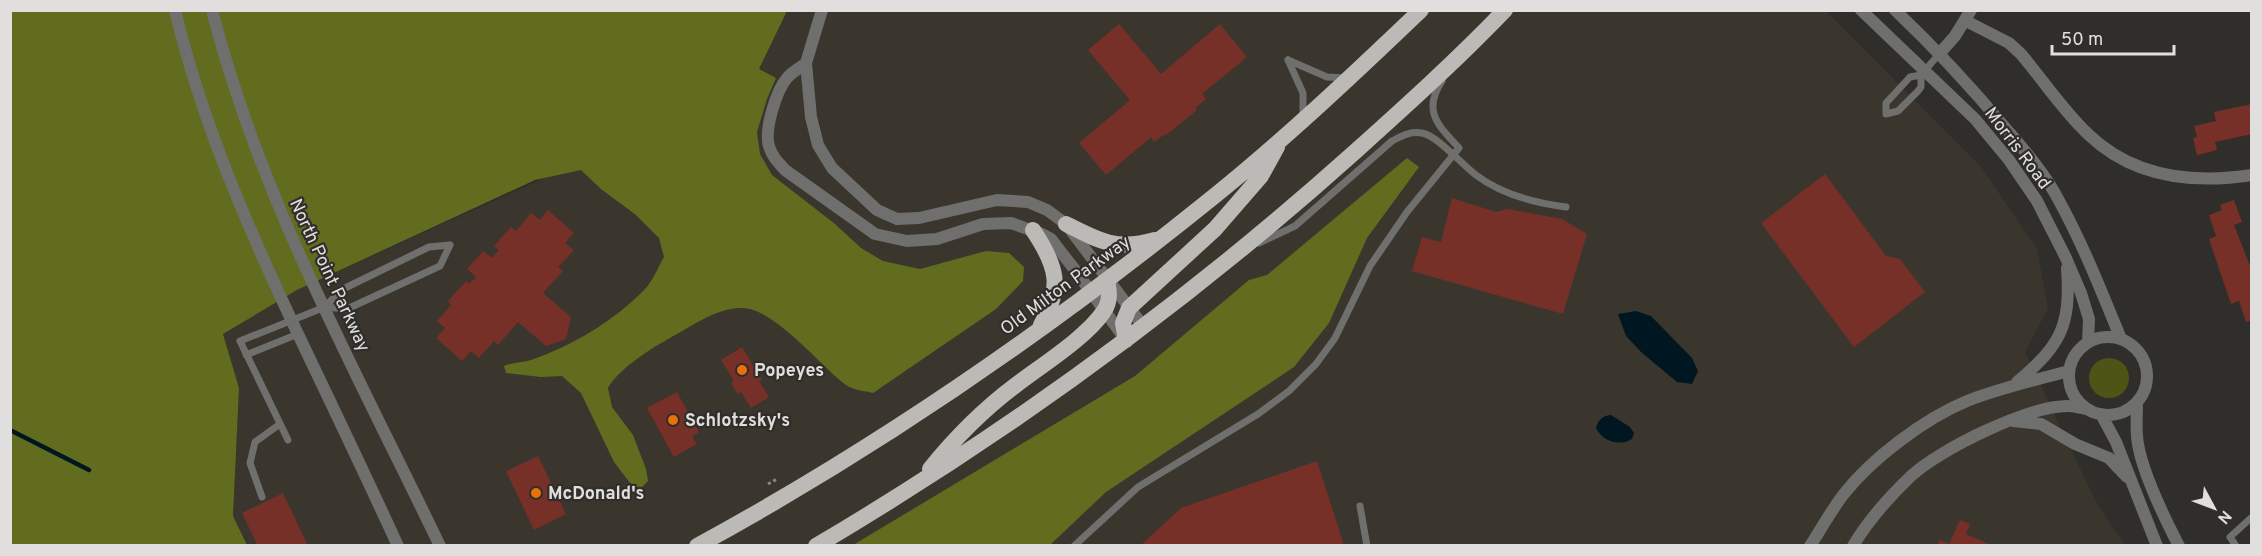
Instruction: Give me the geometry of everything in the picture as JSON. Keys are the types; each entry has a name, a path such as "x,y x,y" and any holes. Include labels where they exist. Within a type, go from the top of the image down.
{"highway":[{"name":"Old Milton Parkway","path":"697,546 767,507 900,425 1091,292 1214,197 1349,78 1421,10"},
{"path":"816,546 918,483 1144,327 1307,195 1457,58 1501,13"},
{"path":"1126,340 1124,322 1129,308 1215,229 1261,176 1284,136"},
{"path":"1066,224 1097,240 1118,246 1162,238"},
{"path":"1033,230 1052,262 1055,280 1053,301 1038,331"},
{"path":"918,483 954,440 1013,387 1083,333 1104,311 1109,297 1107,280"}],"street":[{"path":"175,10 189,63 226,175 398,546"},
{"name":"North Point Parkway","path":"212,10 224,56 261,163 325,307 440,546"},
{"path":"822,10 806,63 811,117 818,145 832,168 877,210 897,219 919,218 997,200 1010,199 1038,205 1066,224 1144,327"},
{"name":"Morris Road","path":"1862,10 1975,119 2009,160 2037,201 2081,293 2089,319 2088,342"},
{"name":"Morris Road","path":"1895,10 1940,53 2016,140 2056,194 2081,243 2121,339"},
{"path":"1940,53 1968,16 2009,43 2021,54 2087,134 2105,150 2123,161 2150,172 2178,178 2224,179 2252,175"},
{"path":"806,63 786,79 775,102 769,126 768,144 774,158 785,170 875,234 907,241 937,239 983,224 1011,223 1033,230 1051,239 1126,340"},
{"path":"2013,386 2038,365 2054,345 2066,320 2069,299 2066,258"},
{"path":"1853,546 1868,521 1913,474 1950,448 2009,421 2049,408 2069,406 2114,415 2127,411 2137,403 2147,383 2145,361 2139,351 2121,339 2110,336 2088,342 2079,350 2069,371 2073,393 2087,409"},
{"path":"1810,546 1844,494 1885,453 1922,425 1966,401 2069,371"},
{"path":"2137,403 2137,437 2149,480 2179,546"},
{"path":"2101,414 2116,442 2157,546"},
{"path":"2009,421 2041,424 2075,444 2109,458 2130,480"}],"lane":[{"path":"1924,72 1910,77 1886,103 1886,114 1898,111 1918,91 1924,72 1940,53"},
{"path":"1074,546 1138,487 1258,414 1289,391 1316,364 1335,338 1370,266 1407,212 1458,148 1435,119 1431,106 1434,93 1457,58"},
{"path":"1303,118 1304,93 1288,60 1327,77 1349,78"},
{"path":"1238,253 1295,226 1392,141 1408,132 1423,133 1436,139 1478,177 1510,194 1536,203 1566,207"},
{"path":"288,440 240,341 325,307 347,309 440,266 450,245 429,247 340,290 325,307"},
{"path":"246,355 298,334"},
{"path":"262,497 250,463 255,442 280,424"},
{"path":"1360,506 1367,546"},
{"path":"2236,546 2230,537 2252,517"}],"path":[{"path":"768,484 777,478"}],"shaded area":[{"path":"787,11 1826,11 1981,167 2037,249 2048,308 2025,352 2096,502 2125,545 247,545 233,516 239,388 223,334 297,290 752,84"}],"green space":[{"path":"10,11 787,11 759,69 776,78 757,132 760,154 772,175 835,224 861,248 883,261 920,269 986,251 1009,253 1024,267 1023,281 996,309 873,393 846,385 781,326 753,310 731,309 699,321 639,358 621,372 608,388 612,407 633,435 646,469 648,481 637,492 614,462 581,393 562,376 541,377 506,373 504,366 531,360 562,348 620,312 645,289 664,257 659,238 636,215 601,189 581,170 535,180 297,290 223,334 239,388 233,516 247,545 11,545"},
{"path":"1407,158 1419,167 1367,238 1329,323 1294,367 1106,492 1050,545 853,545 1135,376 1249,280 1267,275"},
{"path":"2109,358 2123,364 2129,378 2123,392 2109,398 2095,392 2089,378 2095,364"}],"water":[{"path":"1636,311 1651,316 1692,358 1698,371 1692,384 1677,382 1641,352 1626,336 1618,314"},
{"path":"1611,415 1630,427 1634,433 1632,439 1616,442 1599,433 1596,428 1599,421"}],"building":[{"path":"1119,24 1161,74 1220,24 1247,57 1202,94 1206,99 1195,108 1197,110 1166,135 1154,142 1151,137 1106,175 1079,143 1130,100 1088,50"},
{"path":"2252,104 2252,134 2215,142 2217,150 2197,155 2193,138 2197,137 2194,126 2216,121 2214,112"},
{"path":"1825,174 1886,256 1900,259 1925,292 1854,347 1761,223"},
{"path":"1452,198 1496,212 1508,209 1562,219 1587,234 1563,314 1412,271 1422,237 1441,242"},
{"path":"2234,200 2242,222 2234,225 2252,271 2252,320 2246,322 2239,301 2231,304 2209,239 2216,236 2209,215 2222,210 2220,205"},
{"path":"548,210 574,233 565,243 574,250 558,267 563,271 543,293 571,317 566,339 546,346 518,322 498,345 494,341 479,358 471,351 462,361 436,338 445,328 437,321 451,305 448,301 466,281 469,284 476,277 467,269 483,251 492,258 499,250 494,246 511,227 516,231 531,213 540,220"},
{"name":"Popeyes","path":"742,347 762,380 759,381 769,397 751,408 741,392 738,394 731,383 734,381 721,360"},
{"name":"Schlotzsky's","path":"677,392 699,432 692,436 697,444 674,457 647,408"},
{"name":"McDonald's","path":"538,456 566,514 534,530 506,471"},
{"path":"1317,461 1344,545 1140,546 1181,508"},
{"path":"283,493 308,546 258,546 242,513"},
{"path":"1960,520 1970,524 1966,534 1993,546 1937,546 1940,540 1949,544"}],"waterway":[{"path":"10,430 89,470"}],"place":[{"name":"Popeyes","path":"742,370"},
{"name":"Schlotzsky's","path":"673,420"},
{"name":"McDonald's","path":"536,493"}]}
